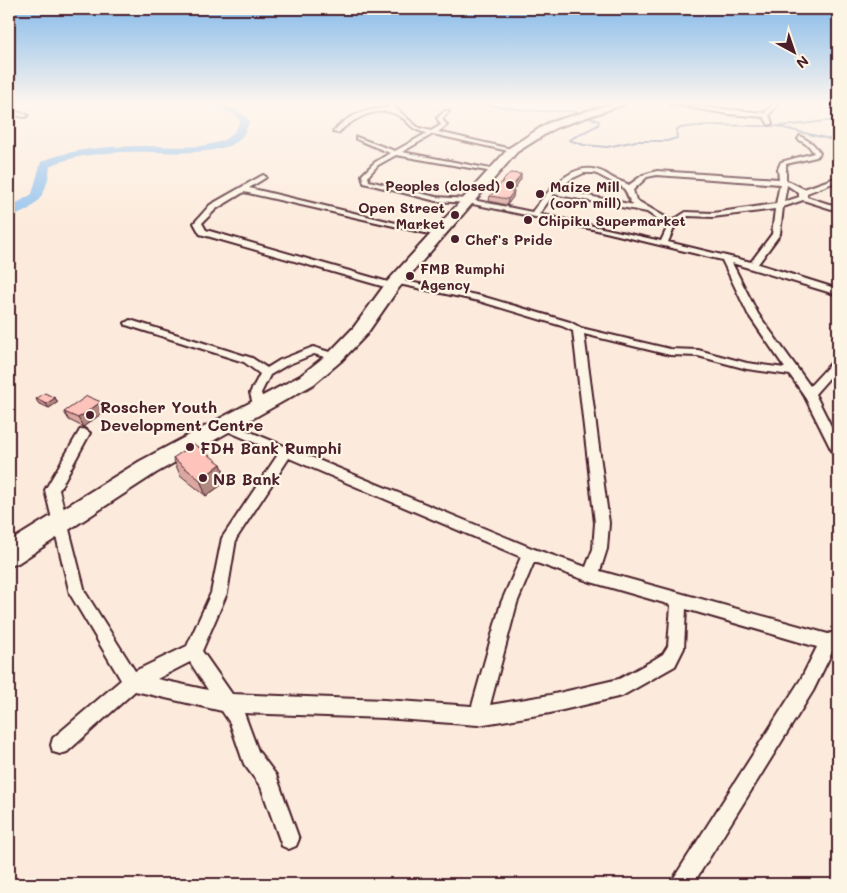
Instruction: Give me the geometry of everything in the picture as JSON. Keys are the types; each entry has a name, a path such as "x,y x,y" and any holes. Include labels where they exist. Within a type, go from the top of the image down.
{"main road":[{"path":"9,555 148,467 224,425 260,408 307,380 335,357 360,330 394,284 493,170 518,146"}],"street":[{"path":"377,146 395,153 493,170"},
{"path":"408,146 376,164 364,176 366,182 436,198 468,201 725,258 838,292"},
{"path":"492,146 513,150"},
{"path":"753,265 776,234 778,206 783,186 781,177 784,164 814,156 817,153 812,146"},
{"path":"534,215 562,181 586,170 603,173 608,178 623,183 629,189 632,201 672,225"},
{"path":"629,189 645,176 664,172 677,178 783,186 791,184 803,195 838,208"},
{"path":"263,177 213,207 203,216 198,224 203,232 394,284 481,299 566,324 578,330 670,352 698,353 747,366 793,372"},
{"path":"664,244 672,225 686,214 713,215 778,206 838,180"},
{"path":"242,189 438,234"},
{"path":"552,192 649,210"},
{"path":"725,258 753,314 809,394 838,452"},
{"path":"130,323 248,360 260,371 266,372 275,369 290,359 305,356 313,350 335,357"},
{"path":"578,330 602,523 600,549 591,575"},
{"path":"809,394 838,362"},
{"path":"260,408 254,398 255,392 266,372"},
{"path":"224,425 530,554 591,575 679,600 833,640 681,884"},
{"path":"84,433 52,490 78,594 111,651 132,682 226,703 384,709 478,716 550,704 622,687 656,668 669,660 676,648 679,600"},
{"path":"60,745 132,682 193,652 219,593 229,538 287,451"},
{"path":"478,716 509,603 530,554"},
{"path":"193,652 237,718 251,757 268,782 289,839"}],"building":[{"path":"510,173 521,174 510,191 514,191 508,199 490,196"},
{"path":"45,393 55,398 46,404 36,399"},
{"path":"87,396 101,402 78,418 64,412"},
{"path":"194,444 221,464 200,480 173,458"}],"waterway":[{"path":"9,213 27,204 37,196 42,184 45,164 60,157 96,152 152,149 171,151 217,146"},
{"path":"592,146 613,146"}],"place":[{"name":"Peoples (closed)","path":"510,185"},
{"name":"Maize Mill (corn mill)","path":"540,194"},
{"name":"Open Street Market","path":"455,215"},
{"name":"Chipiku Supermarket","path":"528,220"},
{"name":"Chef's Pride","path":"455,239"},
{"name":"FMB Rumphi Agency","path":"410,276"},
{"name":"Roscher Youth Development Centre","path":"90,415"},
{"name":"FDH Bank Rumphi","path":"190,447"},
{"name":"NB Bank","path":"203,478"}]}
